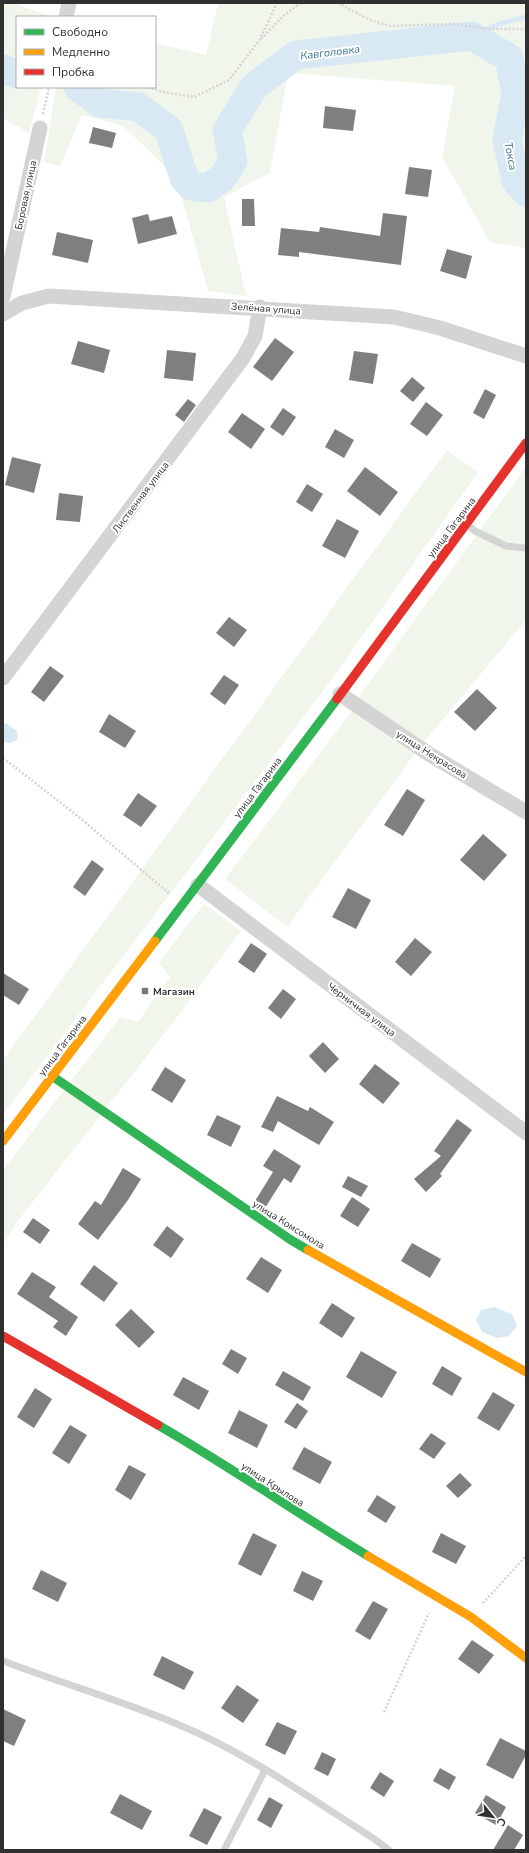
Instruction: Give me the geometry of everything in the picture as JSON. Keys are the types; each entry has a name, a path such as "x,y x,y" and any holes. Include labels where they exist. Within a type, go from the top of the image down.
{"street":[{"path":"66,16 69,3"},
{"name":"Боровая улица","path":"3,297 40,128"},
{"name":"Зелёная улица","path":"3,314 22,303 49,296 260,307 394,316 440,328 526,356"},
{"name":"Лиственная улица","path":"3,678 242,358 255,336 260,307"},
{"name":"улица Гагарина","path":"3,1141 198,885 468,525 526,444"},
{"name":"улица Некрасова","path":"340,694 429,754 526,812"},
{"name":"Черничная улица","path":"198,885 526,1133"},
{"name":"улица Комсомола","path":"52,1076 291,1240 526,1372"},
{"name":"улица Крылова","path":"3,1336 201,1450 312,1522 471,1617 526,1658"}],"lane":[{"path":"468,525 475,531 506,546 526,548"},
{"path":"3,1661 113,1699 178,1724 265,1770 373,1838 389,1850"},
{"path":"224,1850 265,1770"}],"path":[{"path":"259,41 277,3"},
{"path":"151,88 162,92 194,97 229,80 259,41 283,16 301,3"},
{"path":"338,3 370,20 390,26 454,24 487,29 526,29"},
{"path":"40,128 49,88"},
{"path":"3,758 74,813 182,905"},
{"path":"471,1617 526,1556"},
{"path":"384,1712 437,1596"}],"shaded area":[{"path":"3,3 13,3 50,16 16,16 16,88 41,88 29,133 3,118"},
{"path":"218,3 526,3 526,248 490,242 442,157 455,86 288,73 270,173 224,197 246,296 208,291 176,177 123,126 82,115 60,166 44,162 56,88 156,88 156,43 206,55"},
{"path":"447,450 478,472 327,686 3,1115 3,1060"},
{"path":"526,467 526,620 423,743 357,699"},
{"path":"352,710 416,752 287,927 225,879"},
{"path":"3,723 6,723 17,731 18,739 10,743 3,742"},
{"path":"204,904 241,931 175,1020 17,1222 3,1245 3,1170 120,1017 138,1022 170,977 159,963"},
{"path":"494,1307 512,1314 517,1326 509,1336 497,1338 482,1332 476,1320 481,1310"}],"building":[{"path":"325,106 356,110 353,131 323,128"},
{"path":"93,127 116,133 112,148 89,143"},
{"path":"409,167 432,170 428,197 405,194"},
{"path":"242,199 254,199 255,226 242,226"},
{"path":"383,213 407,216 401,265 299,252 299,257 278,255 281,228 319,232 320,227 380,236"},
{"path":"148,214 150,221 172,216 177,234 138,244 132,218"},
{"path":"57,232 93,240 88,263 52,255"},
{"path":"447,249 472,256 466,279 440,271"},
{"path":"275,338 294,352 272,381 253,367"},
{"path":"78,341 110,350 104,373 71,364"},
{"path":"167,350 196,353 193,381 164,378"},
{"path":"354,351 378,354 373,384 349,380"},
{"path":"412,377 425,388 413,402 400,391"},
{"path":"485,389 496,395 484,419 473,413"},
{"path":"188,399 196,405 184,422 175,415"},
{"path":"426,402 443,415 427,436 410,424"},
{"path":"283,408 296,417 283,436 270,427"},
{"path":"242,413 265,429 251,449 228,432"},
{"path":"335,429 354,440 344,458 325,447"},
{"path":"12,457 41,464 34,493 5,485"},
{"path":"365,467 398,492 380,516 347,491"},
{"path":"307,484 323,494 312,512 296,502"},
{"path":"59,493 83,496 80,522 56,520"},
{"path":"337,519 359,531 345,558 322,546"},
{"path":"229,617 247,630 234,647 216,633"},
{"path":"50,666 64,676 44,702 31,692"},
{"path":"224,675 239,685 225,705 210,694"},
{"path":"477,689 497,708 475,731 454,712"},
{"path":"109,714 136,731 125,748 99,732"},
{"path":"407,789 425,800 403,836 384,825"},
{"path":"138,793 157,806 141,827 123,815"},
{"path":"483,834 507,855 484,881 460,860"},
{"path":"92,860 104,869 85,896 73,887"},
{"path":"348,888 371,900 356,929 332,917"},
{"path":"415,938 432,952 411,976 395,962"},
{"path":"251,943 267,954 254,973 238,962"},
{"path":"3,973 29,989 19,1005 3,995"},
{"path":"283,989 296,999 281,1019 268,1008"},
{"path":"323,1042 339,1059 325,1073 309,1056"},
{"path":"375,1064 400,1083 383,1104 359,1084"},
{"path":"165,1067 186,1080 172,1103 151,1090"},
{"path":"277,1096 308,1111 310,1107 334,1122 319,1145 278,1121 273,1132 261,1127"},
{"path":"217,1115 241,1126 231,1147 207,1135"},
{"path":"457,1119 472,1130 440,1174 442,1176 426,1192 414,1179 441,1156 434,1151"},
{"path":"274,1149 301,1166 291,1183 284,1178 265,1208 255,1201 273,1172 263,1166"},
{"path":"123,1168 141,1179 128,1200 98,1240 78,1224 95,1201 101,1205"},
{"path":"348,1176 368,1186 361,1197 342,1187"},
{"path":"352,1197 370,1209 358,1227 340,1216"},
{"path":"33,1218 50,1230 40,1244 23,1232"},
{"path":"167,1226 184,1239 171,1258 153,1245"},
{"path":"412,1243 441,1259 430,1278 401,1261"},
{"path":"261,1257 282,1270 268,1293 246,1279"},
{"path":"94,1265 118,1283 104,1302 80,1284"},
{"path":"32,1272 56,1287 49,1297 78,1317 66,1336 53,1327 58,1321 17,1294"},
{"path":"332,1303 355,1318 342,1338 319,1323"},
{"path":"131,1309 155,1332 139,1348 115,1325"},
{"path":"231,1349 247,1358 238,1374 222,1364"},
{"path":"361,1351 397,1372 382,1398 346,1377"},
{"path":"442,1366 462,1378 452,1396 432,1384"},
{"path":"283,1371 311,1387 303,1401 275,1385"},
{"path":"183,1377 209,1391 199,1410 173,1395"},
{"path":"35,1388 52,1399 34,1428 17,1417"},
{"path":"493,1392 515,1405 499,1431 477,1418"},
{"path":"297,1403 308,1411 296,1429 284,1422"},
{"path":"239,1410 268,1425 257,1448 228,1433"},
{"path":"70,1425 87,1435 69,1464 52,1453"},
{"path":"431,1433 446,1443 434,1459 419,1449"},
{"path":"304,1447 332,1462 320,1484 292,1469"},
{"path":"129,1465 146,1474 131,1500 115,1490"},
{"path":"460,1473 472,1485 458,1498 446,1486"},
{"path":"377,1495 396,1507 386,1523 367,1511"},
{"path":"253,1533 277,1545 261,1576 238,1564"},
{"path":"441,1533 466,1546 456,1564 432,1552"},
{"path":"41,1570 67,1583 58,1602 32,1589"},
{"path":"302,1571 323,1581 313,1601 293,1591"},
{"path":"373,1601 388,1609 370,1640 355,1631"},
{"path":"472,1640 494,1655 479,1674 458,1659"},
{"path":"162,1656 194,1672 184,1690 153,1675"},
{"path":"237,1685 259,1700 243,1723 221,1708"},
{"path":"3,1709 26,1720 14,1746 3,1741"},
{"path":"277,1722 297,1731 285,1755 265,1745"},
{"path":"500,1738 526,1751 526,1755 513,1779 486,1765"},
{"path":"322,1752 336,1759 328,1776 314,1769"},
{"path":"440,1768 456,1777 449,1790 433,1781"},
{"path":"380,1772 394,1781 384,1797 370,1788"},
{"path":"120,1794 152,1811 142,1830 110,1813"},
{"path":"486,1795 506,1807 496,1825 475,1813"},
{"path":"269,1797 283,1805 271,1828 257,1820"},
{"path":"204,1808 222,1817 207,1845 189,1836"},
{"path":"508,1825 523,1835 514,1850 493,1850"}],"waterway":[{"path":"472,36 499,24 526,17"},
{"name":"Кавголовка","path":"79,88 100,103 139,107 169,130 184,178 191,186 208,188 222,178 233,161 227,130 254,87 296,55 472,36 509,58 516,92 507,140 516,181 526,192"},
{"name":"Кавголовка","path":"3,69 16,74"}],"traffic: fast":[{"path":"155,941 337,699"},
{"path":"52,1076 291,1240 308,1250"},
{"path":"158,1425 368,1556"}],"traffic: slow":[{"path":"3,1141 155,941"},
{"path":"308,1250 526,1372"},
{"path":"368,1556 471,1617 526,1658"}],"traffic: jam":[{"path":"337,699 526,443"},
{"path":"3,1336 158,1425"}],"place":[{"name":"Магазин","path":"145,991"}],"water label":[{"name":"Токса","path":"511,156"}]}
